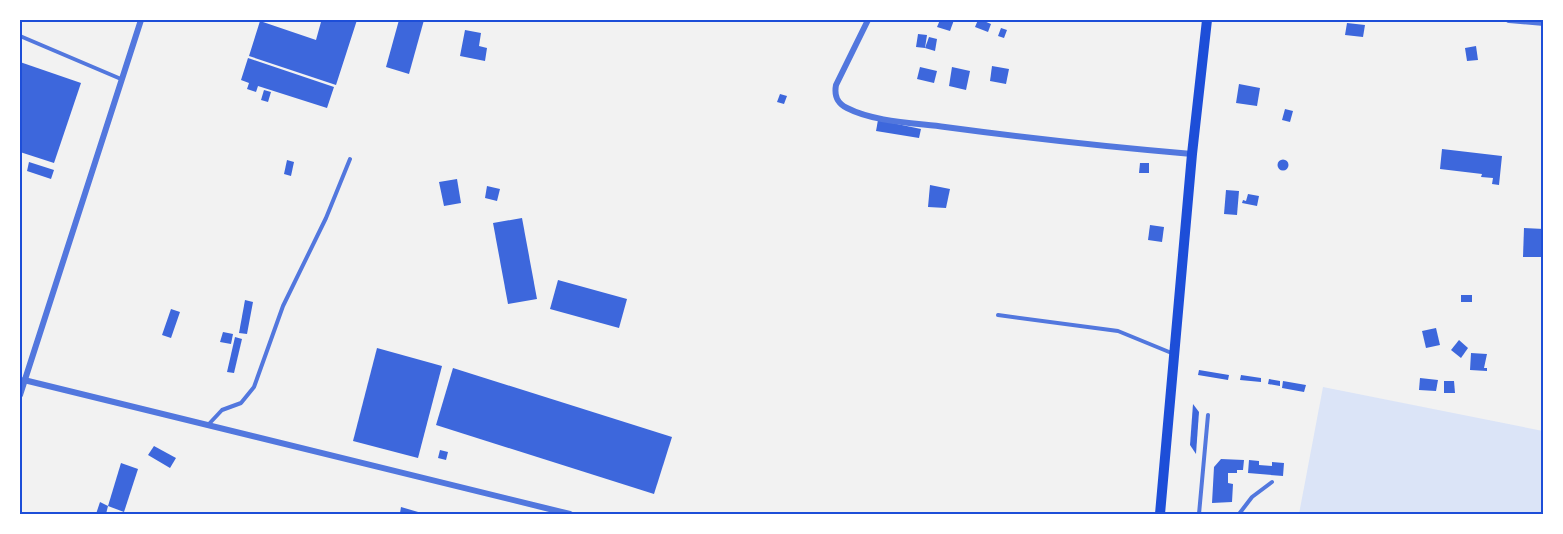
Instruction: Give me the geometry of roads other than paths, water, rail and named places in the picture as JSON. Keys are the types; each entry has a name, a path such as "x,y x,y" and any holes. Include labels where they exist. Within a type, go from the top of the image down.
{"main road":[{"path":"1160,514 1192,154 1207,20"}],"street":[{"path":"20,395 141,20"},
{"path":"868,20 836,86 835,94 838,102 846,108 861,114 896,121 1081,144 1192,154"},
{"path":"1509,20 1544,23"},
{"path":"24,380 557,513 570,514"}],"lane":[{"path":"20,36 122,79"},
{"path":"207,426 222,410 241,403 254,387 283,306 326,219 350,159"},
{"path":"998,315 1110,330 1137,338 1174,354"},
{"path":"1199,514 1208,415"},
{"path":"1239,514 1252,497 1272,482"}]}
